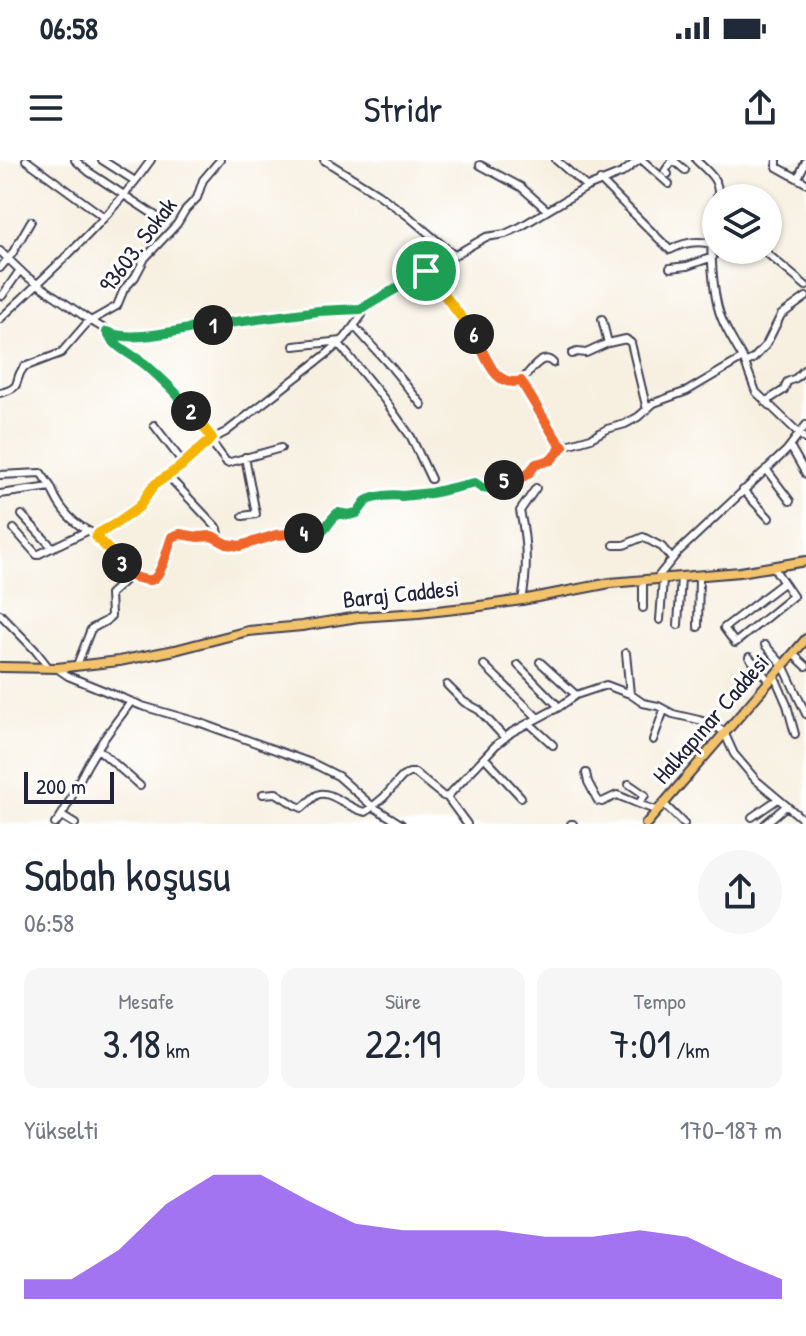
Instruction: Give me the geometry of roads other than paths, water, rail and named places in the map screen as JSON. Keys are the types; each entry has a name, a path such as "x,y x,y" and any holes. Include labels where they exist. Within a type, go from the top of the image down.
{"main road":[{"name":"Baraj Caddesi","path":"0,667 77,665 164,653 248,631 358,617 438,611 522,600 610,583 699,576 806,561"},
{"name":"Halkapınar Caddesi","path":"646,824 806,639"}],"street":[{"path":"26,160 104,217"},
{"path":"75,160 156,216"},
{"path":"102,160 135,181"},
{"path":"0,319 79,246 151,160"},
{"path":"210,160 218,163"},
{"path":"324,160 398,208 454,255"},
{"path":"556,160 587,187"},
{"path":"0,251 37,284 107,332 130,336 152,335 319,311 361,309 486,237 505,234 520,227 600,180 622,173 640,160 669,184"},
{"path":"668,174 665,171 673,160 685,170"},
{"path":"696,160 717,184"},
{"path":"777,160 777,167 806,183"},
{"path":"798,178 806,161"},
{"name":"93603. Sokak","path":"0,393 15,387 24,367 61,353 84,326 119,303 124,289 145,258 197,198 203,180 218,163"},
{"path":"480,165 521,187 547,210"},
{"path":"600,180 670,250 702,241"},
{"path":"0,268 31,221"},
{"path":"670,268 702,261"},
{"path":"714,264 717,306 756,392 806,440"},
{"path":"780,264 806,286"},
{"path":"2,296 20,270"},
{"path":"426,271 465,320 500,379 506,382 521,381 541,359 547,358 553,363"},
{"path":"130,576 149,581 154,579 160,572 172,537 180,534 212,536 227,544 240,546 276,535 319,534 338,513 357,513 365,502 378,498 431,493 475,483 491,489 507,478 519,479 536,464 551,460 563,446 625,424 654,403 705,382 736,361 753,359 766,345 781,315 806,297"},
{"path":"97,535 139,507 154,485 184,464 211,439 226,432 340,342 362,315 361,309"},
{"path":"602,319 608,343"},
{"path":"354,326 422,405"},
{"path":"107,332 110,339 144,364 184,401 227,463 281,448"},
{"path":"572,354 586,353 626,339 631,343 647,410"},
{"path":"294,346 340,342"},
{"path":"340,342 411,437 431,479"},
{"path":"765,402 784,390 787,382 806,368"},
{"path":"521,381 563,446"},
{"path":"154,425 184,464"},
{"path":"660,620 660,578 672,559 790,446 806,425"},
{"path":"790,446 806,474"},
{"path":"243,516 256,514 245,457"},
{"path":"766,469 790,501"},
{"path":"0,475 41,473 51,487 57,504 87,531 97,535 129,570 130,576"},
{"path":"168,476 218,529 220,540"},
{"path":"0,494 51,487"},
{"path":"522,600 527,561 520,511 536,488"},
{"path":"743,490 769,518"},
{"path":"22,515 52,547"},
{"path":"14,529 37,555 87,531"},
{"path":"614,545 624,545 643,537 662,547 672,559"},
{"path":"773,567 793,596 735,643 724,628 783,583"},
{"path":"77,665 91,629 111,616 110,594 130,576"},
{"path":"698,627 699,576"},
{"path":"678,625 681,577"},
{"path":"643,580 643,608"},
{"path":"745,611 756,626"},
{"path":"0,614 53,668 68,676 131,702 201,723 314,764 338,776 372,806 401,824"},
{"path":"765,645 783,665 806,714"},
{"path":"626,653 630,694"},
{"path":"793,654 806,666"},
{"path":"749,657 771,678 787,705 795,734"},
{"path":"540,662 576,695"},
{"path":"484,665 538,718"},
{"path":"518,665 559,707"},
{"path":"447,685 464,702 479,710 505,738"},
{"path":"447,797 505,738 576,695 606,685 630,694 643,703 712,724 724,732 734,754 756,780 806,822"},
{"path":"55,824 69,805 98,749 131,702"},
{"path":"653,740 664,710"},
{"path":"529,723 553,745"},
{"path":"98,749 140,786"},
{"path":"485,758 521,797"},
{"path":"263,794 276,793 302,808 321,793 366,812 402,777 415,773 447,797 467,824"},
{"path":"586,773 598,801 617,795 652,811 661,807 684,824"},
{"path":"629,784 645,795 639,803"},
{"path":"760,797 768,791"},
{"path":"752,817 778,799"},
{"path":"765,824 786,806"},
{"path":"62,816 75,824"}]}
